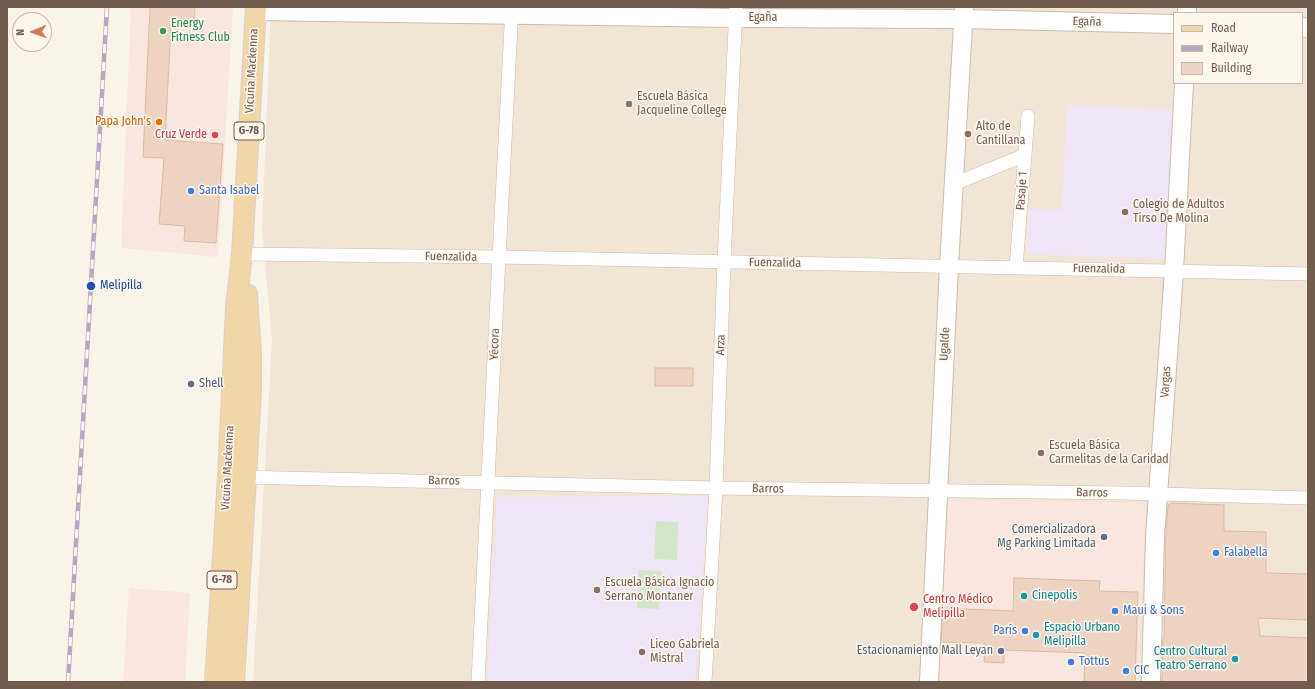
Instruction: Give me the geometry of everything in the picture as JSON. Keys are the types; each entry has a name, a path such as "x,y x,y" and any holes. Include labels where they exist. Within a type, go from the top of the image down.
{"main road":[{"name":"Egaña","path":"256,9 963,13 1173,24"},
{"name":"Vicuña Mackenna","path":"215,682 252,354 242,254 256,9"},
{"name":"Ugalde","path":"929,682 963,13"},
{"name":"Vargas","path":"1151,682 1155,537 1174,271 1184,84"},
{"name":"Vicuña Mackenna","path":"234,682 237,477"}],"street":[{"name":"Yécora","path":"478,682 512,10"},
{"name":"Arza","path":"705,682 716,488 724,262 736,12"},
{"name":"Pasaje 1","path":"1016,267 1028,116"},
{"path":"954,184 1025,155"},
{"name":"Fuenzalida","path":"242,254 499,257 1308,274"},
{"name":"Barros","path":"237,477 716,488 1158,494 1308,498"}],"shaded area":[{"path":"131,7 233,7 218,257 121,248"},
{"path":"271,7 1308,7 1308,682 253,682 272,340 262,229"},
{"path":"1067,105 1172,110 1166,259 1027,254 1029,209 1062,210"},
{"name":"Escuela Básica Ignacio Serrano Montaner","path":"708,496 695,682 487,682 497,497"},
{"path":"945,500 1146,503 1138,682 936,682"},
{"path":"129,588 190,593 185,682 123,682"}],"green space":[{"path":"656,521 678,522 677,560 654,559"},
{"path":"639,570 661,571 659,609 637,608"}],"building":[{"path":"150,7 195,7 194,25 171,24 165,140 223,144 216,243 184,241 185,226 159,224 164,158 143,157"},
{"path":"655,368 693,368 693,386 655,386"},
{"name":"Falabella","path":"1172,503 1224,505 1224,531 1266,532 1266,573 1308,574 1308,620 1258,618 1260,636 1308,638 1308,682 1162,682 1166,533 1168,505"},
{"name":"Espacio Urbano Melipilla","path":"1014,578 1100,581 1099,591 1138,592 1135,682 1084,682 1085,653 1004,650 1004,663 984,662 985,643 941,642 943,608 1013,611"}],"railway":[{"path":"68,682 107,7"}],"place":[{"name":"Energy Fitness Club","path":"163,31"},
{"name":"Escuela Básica Jacqueline College","path":"629,104"},
{"name":"Papa John's","path":"159,122"},
{"name":"Alto de Cantillana","path":"968,134"},
{"name":"Cruz Verde","path":"215,135"},
{"name":"Santa Isabel","path":"191,191"},
{"name":"Colegio de Adultos Tirso De Molina","path":"1125,212"},
{"name":"Melipilla","path":"91,286"},
{"name":"Shell","path":"191,384"},
{"name":"Escuela Básica Carmelitas de la Caridad","path":"1041,453"},
{"name":"Comercializadora Mg Parking Limitada","path":"1104,537"},
{"name":"Falabella","path":"1216,553"},
{"name":"Escuela Básica Ignacio Serrano Montaner","path":"597,590"},
{"name":"Cinepolis","path":"1024,596"},
{"name":"Centro Médico Melipilla","path":"914,607"},
{"name":"Maui & Sons","path":"1115,611"},
{"name":"París","path":"1025,631"},
{"name":"Espacio Urbano Melipilla","path":"1036,635"},
{"name":"Estacionamiento Mall Leyan","path":"1001,651"},
{"name":"Liceo Gabriela Mistral","path":"642,652"},
{"name":"Centro Cultural Teatro Serrano","path":"1235,659"},
{"name":"Tottus","path":"1071,662"},
{"name":"CIC","path":"1126,671"}]}
